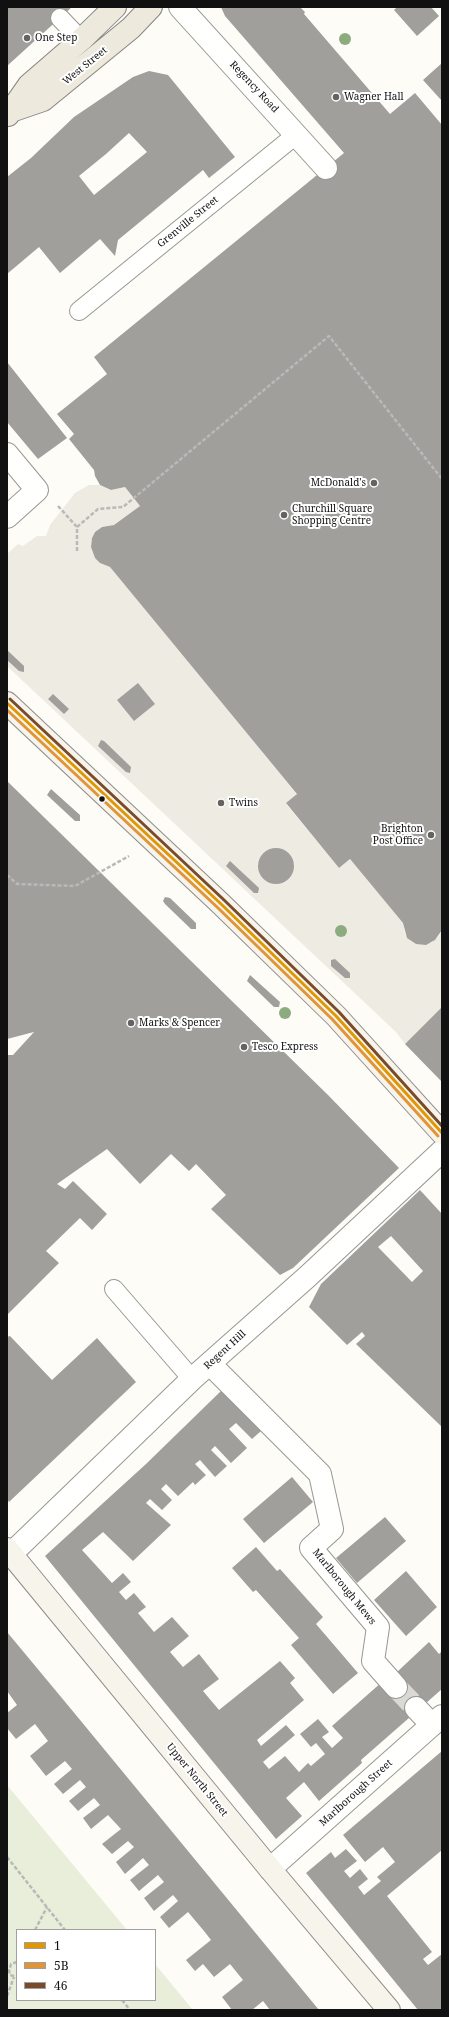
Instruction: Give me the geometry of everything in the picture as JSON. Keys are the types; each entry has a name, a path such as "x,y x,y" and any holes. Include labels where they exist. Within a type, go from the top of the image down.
{"main road":[{"name":"West Street","path":"9,114 29,85 81,40 115,7"},
{"name":"West Street","path":"9,114 43,100 131,28 151,7"}],"street":[{"name":"Regency Road","path":"180,7 297,134 326,168"},
{"path":"7,454 37,490 7,517"},
{"path":"7,704 336,1016 442,1134"},
{"name":"Regent Hill","path":"9,1551 192,1379 307,1277 442,1151"},
{"name":"Marlborough Mews","path":"210,1364 320,1474 332,1529 311,1548 378,1627 373,1661 396,1687"},
{"name":"Upper North Street","path":"9,1551 270,1869 389,2010"},
{"path":"416,1708 437,1721"},
{"name":"Marlborough Street","path":"270,1869 437,1721"}],"lane":[{"path":"60,18 81,40"},
{"name":"Grenville Street","path":"79,311 297,134"},
{"path":"114,1289 192,1379"}],"path":[{"path":"77,527 98,509 123,507 329,336 442,480"},
{"path":"62,509 77,527 77,551"},
{"path":"7,875 17,884 75,886 155,843"},
{"path":"7,1857 64,1929"},
{"path":"36,1929 47,1908"},
{"path":"7,1996 15,1977 9,1971 9,1967 11,1964 16,1962"},
{"path":"123,2001 130,2010"}],"green space":[{"path":"7,1785 126,1929 16,1929 16,2001 156,2001 156,1965 193,2010 7,2010"}],"shaded area":[{"path":"89,485 99,485 111,490 125,487 140,506 114,525 102,527 95,532 92,538 91,547 95,558 100,563 110,567 297,794 286,804 339,868 350,859 403,923 405,934 412,941 416,944 431,943 439,936 442,930 442,1007 405,1044 396,1032 7,666 7,554 18,544 23,546 37,536 46,536 50,525 75,493"}],"building":[{"path":"7,7 72,7 7,66"},
{"name":"Churchill Square Shopping Centre","path":"221,7 300,7 305,12 304,14 390,114 415,93 442,125 442,930 435,940 426,945 416,944 407,938 403,923 350,859 339,868 286,803 297,794 110,567 100,563 95,558 91,547 92,538 95,532 102,527 114,525 140,506 125,487 111,490 100,485 95,476 94,470 69,439 74,434 57,414 107,374 94,357 344,153 225,16"},
{"path":"397,7 431,7 439,16 417,36 394,10"},
{"path":"442,63 442,101 423,80"},
{"path":"149,71 168,75 235,157 209,178 203,170 118,240 115,256 100,239 60,273 39,247 7,274 7,177 31,158 74,117 133,77","holes":["129,133 147,152 94,195 79,176"]},
{"path":"7,362 67,438 38,459 7,422"},
{"path":"7,650 24,666 24,672 19,671 7,660"},
{"path":"138,683 155,704 134,721 117,700"},
{"path":"53,694 69,709 64,714 48,699"},
{"path":"101,740 104,741 131,767 130,773 126,772 98,746"},
{"path":"7,781 328,1095 399,1168 293,1268 280,1275 211,1209 226,1195 196,1164 189,1171 171,1154 140,1184 107,1149 57,1184 65,1189 73,1181 107,1214 92,1230 80,1218 46,1251 59,1263 7,1315 7,1055 13,1055 34,1032 7,1039"},
{"path":"51,789 80,815 80,821 75,821 47,795"},
{"path":"280,848 289,853 293,859 293,873 289,879 280,884 272,884 263,879 259,873 258,862 263,853 269,849"},
{"path":"230,861 259,888 258,893 254,893 226,866"},
{"path":"165,897 170,898 196,923 196,929 191,929 165,904 163,901"},
{"path":"335,959 350,973 350,978 345,978 331,966 331,960"},
{"path":"250,975 280,1002 279,1007 274,1007 247,981"},
{"path":"442,1007 442,1082 405,1044"},
{"path":"420,1190 442,1214 442,1427 356,1344 365,1336 362,1332 347,1345 309,1307 321,1284","holes":["391,1236 423,1271 412,1282 378,1247"]},
{"path":"10,1336 52,1380 97,1338 136,1382 9,1502 7,1499 7,1337"},
{"path":"221,1391 261,1431 252,1439 236,1423 229,1429 247,1448 231,1463 215,1446 211,1450 227,1466 215,1477 200,1460 195,1464 206,1475 195,1485 193,1482 178,1496 166,1484 161,1489 172,1500 162,1510 150,1499 146,1503 171,1525 133,1561 103,1532 82,1550 112,1583 123,1573 131,1582 119,1592 126,1600 134,1593 146,1607 138,1613 154,1632 172,1617 189,1636 170,1652 183,1667 199,1654 219,1679 203,1691 219,1710 280,1661 295,1678 290,1683 304,1700 257,1740 261,1746 286,1725 295,1735 263,1762 269,1769 285,1756 299,1772 308,1763 311,1766 325,1754 316,1743 311,1747 300,1734 318,1719 329,1732 322,1737 332,1748 343,1738 332,1726 382,1682 396,1673 429,1642 439,1654 442,1651 442,1689 361,1760 362,1763 319,1801 304,1782 286,1798 302,1816 276,1839 45,1556 146,1464"},
{"path":"292,1477 313,1502 264,1543 243,1519"},
{"path":"385,1517 406,1541 357,1583 336,1558"},
{"path":"256,1547 277,1571 280,1569 323,1617 316,1624 358,1673 333,1694 291,1645 299,1638 256,1590 253,1592 232,1568"},
{"path":"406,1571 437,1607 406,1636 374,1600"},
{"path":"7,1632 319,2010 270,2010 263,2001 252,2010 232,2010 222,1997 243,1980 230,1964 214,1977 203,1964 195,1971 186,1960 211,1940 188,1912 169,1928 160,1917 178,1901 173,1895 154,1911 144,1898 164,1882 158,1875 139,1891 130,1880 149,1865 143,1858 125,1874 116,1862 134,1847 128,1841 112,1854 102,1844 121,1829 108,1815 91,1829 83,1818 100,1805 94,1798 78,1811 69,1801 86,1787 80,1780 63,1794 54,1784 72,1769 65,1761 46,1776 30,1756 48,1741 35,1724 16,1739 7,1728 7,1713 17,1705 7,1691"},
{"path":"442,1751 442,1850 387,1896 432,1952 423,1959 428,1965 442,1954 442,2010 418,2010 306,1873 331,1852 335,1858 346,1849 357,1861 344,1871 350,1878 360,1869 368,1879 358,1887 364,1895 381,1881 377,1877 395,1862 383,1847 365,1862 343,1835"}],"tunnel":[{"path":"396,1687 416,1708"}],"transit line":[{"name":"46","path":"10,699 223,899 339,1012 442,1126"},
{"name":"1","path":"7,703 220,903 336,1016 442,1133"},
{"name":"5B","path":"7,710 217,907 332,1019 438,1136"}],"place":[{"name":"One Step","path":"27,38"},
{"name":"Wagner Hall","path":"336,97"},
{"name":"McDonald's","path":"374,483"},
{"name":"Churchill Square Shopping Centre","path":"284,515"},
{"name":"Twins","path":"221,803"},
{"name":"Brighton Post Office","path":"431,835"},
{"name":"Marks & Spencer","path":"131,1023"},
{"name":"Tesco Express","path":"244,1047"}]}
